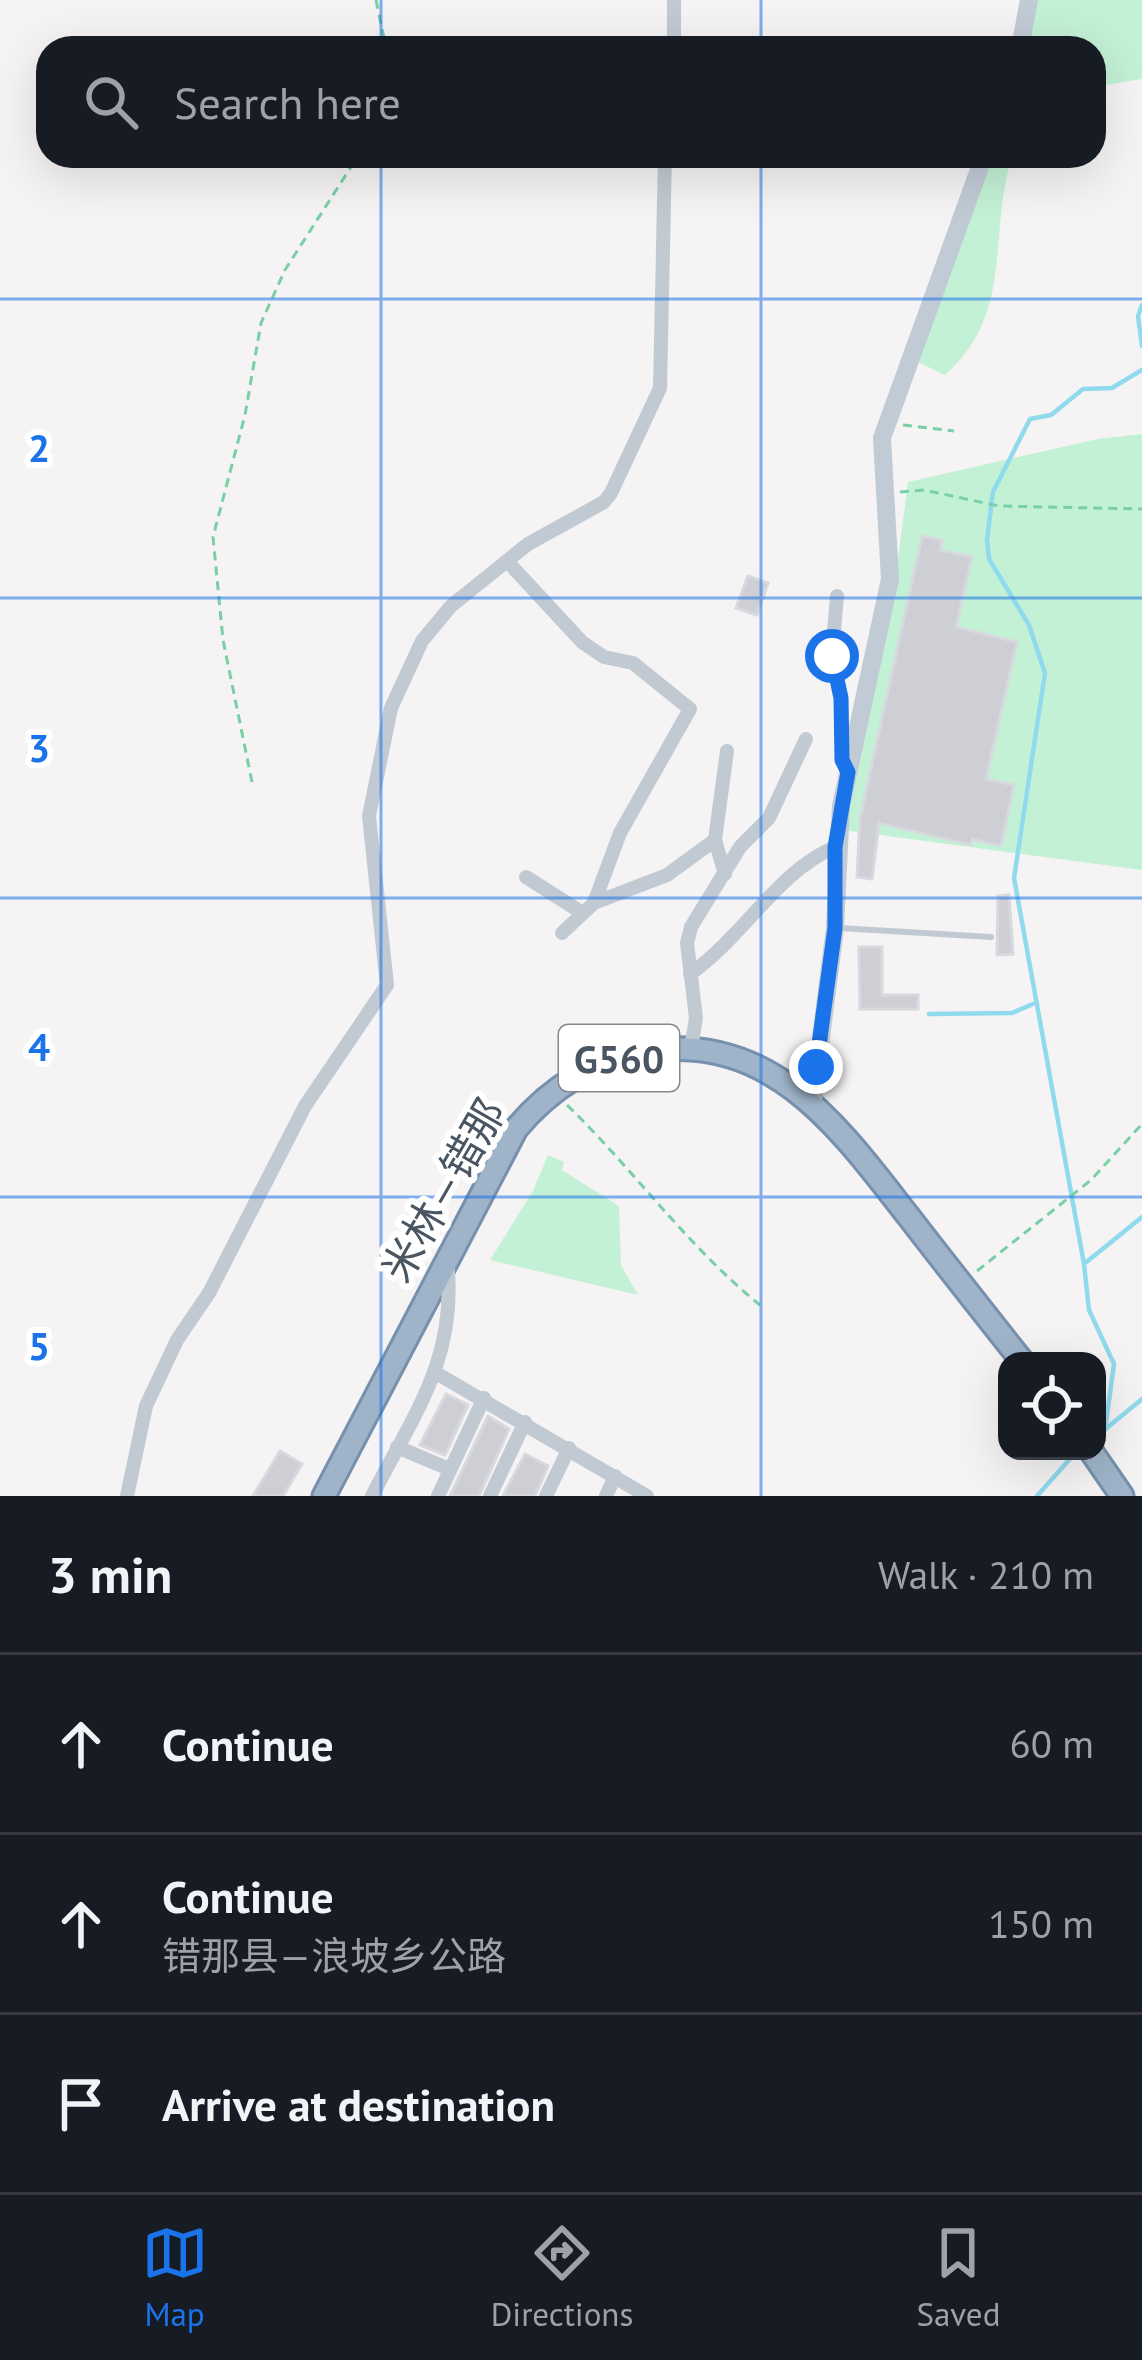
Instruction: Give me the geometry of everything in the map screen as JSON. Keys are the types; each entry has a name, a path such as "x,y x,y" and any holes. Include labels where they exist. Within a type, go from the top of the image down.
{"highway":[{"name":"米林—错那","path":"324,1496 446,1255 516,1129 553,1092 620,1058 691,1048 759,1066 813,1100 1015,1352"},
{"path":"1097,1460 1122,1496"}],"main road":[{"path":"1022,36 1030,0"},
{"path":"813,1100 835,928 835,847 890,579 881,459 887,426 980,168"}],"street":[{"path":"674,0 674,36"},
{"path":"128,1496 146,1406 177,1340 209,1293 304,1106 387,986 369,816 391,708 436,621 507,561 604,502 660,388 665,168"},
{"path":"507,561 582,642 604,657 633,663 690,709 620,833 588,908"},
{"path":"837,596 832,656 841,698 842,760 848,772"},
{"path":"691,1048 696,1018 691,927 740,847 769,818 806,740"},
{"path":"725,874 716,840 727,752"},
{"path":"562,933 588,908 667,875 716,840"},
{"path":"690,974 728,947 790,873 835,847"},
{"path":"526,878 588,908"},
{"path":"372,1496 436,1373 452,1307 446,1255"},
{"path":"436,1373 647,1496"},
{"path":"438,1496 484,1398"},
{"path":"490,1496 525,1422"},
{"path":"397,1447 449,1469"},
{"path":"546,1496 569,1448"},
{"path":"605,1496 615,1476"}],"lane":[{"path":"835,928 991,937"}],"path":[{"path":"376,0 384,36"},
{"path":"252,782 223,640 213,537 245,416 261,323 285,270 350,168"},
{"path":"887,426 928,424 954,431"},
{"path":"886,493 924,490 999,506 1142,509"},
{"path":"553,1092 654,1195 695,1248 760,1306"},
{"path":"962,1285 1090,1180 1142,1124"}],"green space":[{"path":"1038,0 1142,0 1142,79 1106,85 1106,36 1030,36"},
{"path":"989,168 1009,168 995,273 981,326 945,375 918,362"},
{"path":"1142,434 1142,870 843,830 895,582 908,482 1098,439"},
{"path":"548,1155 564,1162 562,1170 619,1206 621,1265 638,1295 490,1260 533,1191"}],"building":[{"path":"922,536 942,540 940,550 972,557 956,627 1017,642 986,779 1014,785 1001,846 972,839 971,845 879,823 872,879 857,877 860,819"},
{"path":"748,576 768,583 757,615 736,608"},
{"path":"1009,895 1013,954 997,955 998,896"},
{"path":"859,947 882,947 882,995 918,995 918,1009 860,1009"},
{"path":"446,1394 468,1405 445,1455 420,1445"},
{"path":"488,1416 509,1429 479,1496 450,1496"},
{"path":"280,1451 302,1464 283,1496 253,1496"},
{"path":"525,1454 548,1466 535,1496 503,1496"}],"waterway":[{"path":"1142,305 1138,316 1142,346"},
{"path":"1084,1264 1014,878 1045,673 1029,625 989,559 987,540 993,492 1030,419 1051,415 1083,389 1112,388 1142,370"},
{"path":"929,1014 1012,1013 1033,1004"},
{"path":"1106,1423 1114,1364 1089,1310 1084,1264 1142,1217"},
{"path":"1106,1429 1142,1399"},
{"path":"1037,1496 1069,1460"}],"route":[{"path":"816,1067 835,928 835,847 848,772 842,760 841,698 832,656"}]}
